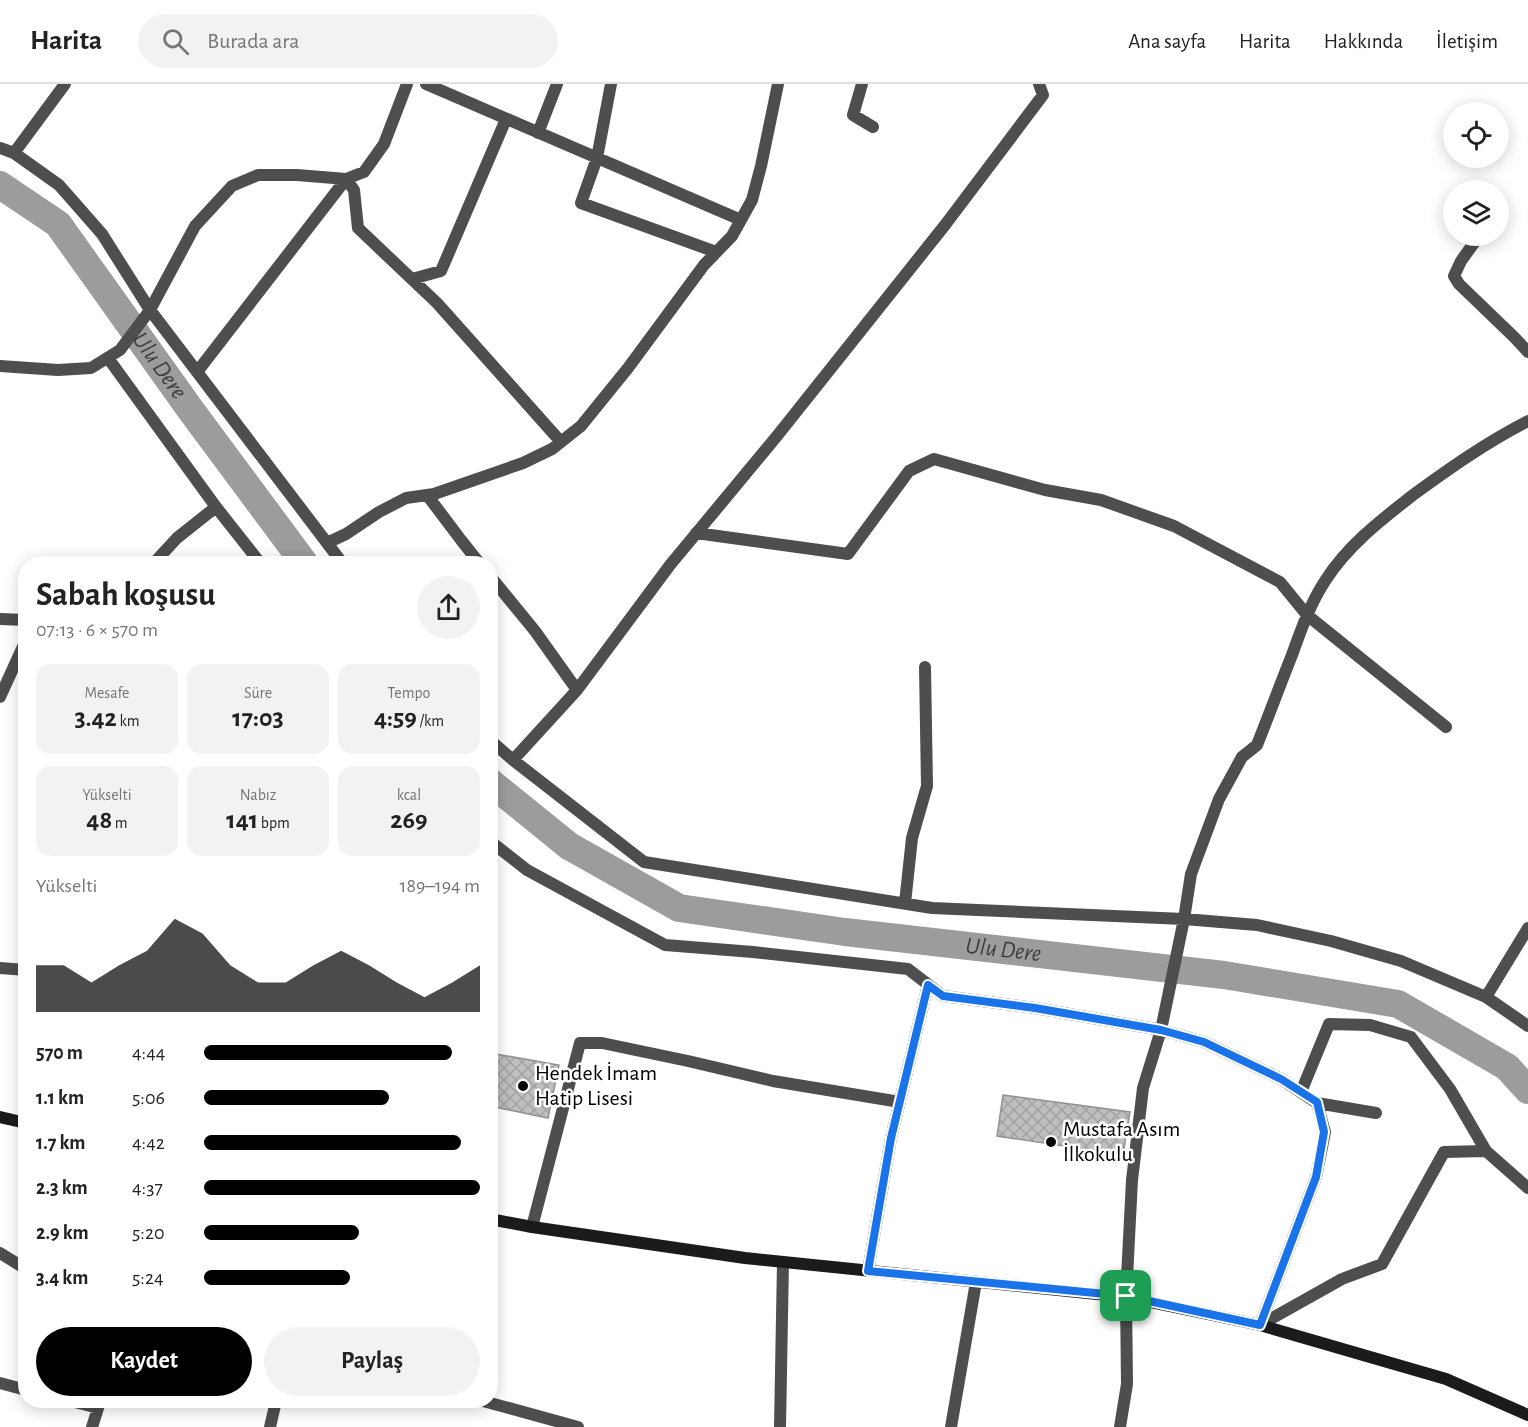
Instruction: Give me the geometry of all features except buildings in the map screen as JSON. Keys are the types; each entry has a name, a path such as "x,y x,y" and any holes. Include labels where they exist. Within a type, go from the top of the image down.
{"main road":[{"path":"0,1117 18,1121"},
{"path":"498,1221 745,1258 1126,1296 1260,1325 1446,1379 1528,1415"}],"street":[{"path":"14,153 65,84"},
{"path":"0,366 58,370 91,368 120,350 150,310 195,226 232,186 258,175 346,179 364,172 384,144 407,84"},
{"path":"426,84 741,220"},
{"path":"538,133 557,84"},
{"path":"611,84 597,158 581,203 716,252"},
{"path":"327,543 406,498 428,495 523,463 552,449 581,426 628,368 704,265 732,236 752,200 778,84"},
{"path":"862,84 853,115 873,127"},
{"path":"513,760 577,690 670,565 777,436 945,225 1043,95 1040,84"},
{"path":"412,279 441,270 506,119"},
{"path":"0,148 14,153 59,184 102,234 150,310 337,556"},
{"path":"346,179 354,190 358,228 437,303 561,442"},
{"path":"197,372 346,179"},
{"path":"1472,246 1454,276 1459,284 1528,352"},
{"path":"108,358 216,507 255,556"},
{"path":"1120,1427 1127,1384 1126,1296 1132,1180 1143,1088 1161,1030 1191,874 1220,799 1242,757 1257,745 1307,615 1326,580 1350,549 1378,522 1428,484 1472,453 1528,421"},
{"path":"696,533 848,554 909,471 934,459 1045,490 1101,500 1174,526 1280,582 1307,615 1446,727"},
{"path":"428,495 474,556"},
{"path":"160,556 177,538 216,507"},
{"path":"498,586 535,631 577,690"},
{"path":"0,619 18,620"},
{"path":"0,697 18,658"},
{"path":"905,903 912,838 927,786 925,667"},
{"path":"498,747 644,862 932,908 1184,919 1257,925 1331,941 1401,961 1486,997 1528,1026"},
{"path":"498,847 527,870 665,945 908,969 943,996 1035,1008 1161,1030 1204,1042 1281,1079 1317,1102 1376,1113"},
{"path":"498,853 512,857"},
{"path":"1486,997 1528,928"},
{"path":"0,968 18,969"},
{"path":"868,1271 891,1138 928,985"},
{"path":"1301,1092 1329,1024 1370,1025 1411,1037 1450,1089 1486,1151 1528,1188"},
{"path":"532,1227 580,1043 602,1043 773,1081 900,1102"},
{"path":"1260,1325 1316,1177 1324,1132 1317,1102"},
{"path":"1260,1325 1342,1279 1382,1264 1444,1152 1486,1151"},
{"path":"0,1253 18,1264"},
{"path":"780,1427 783,1262"},
{"path":"951,1427 976,1282"},
{"path":"0,1383 18,1388"},
{"path":"498,1405 578,1427"},
{"path":"92,1427 99,1408"},
{"path":"270,1427 274,1408"}],"waterway":[{"name":"Ulu Dere","path":"0,185 58,224 190,409 299,556"},
{"name":"Ulu Dere","path":"498,788 569,846 679,908 845,932 1224,975 1398,1004 1507,1067 1528,1090"}],"place":[{"name":"Hendek İmam Hatip Lisesi","path":"523,1086"},
{"name":"Mustafa Asım İlkokulu","path":"1051,1142"}],"route":[{"path":"928,985 943,996 1035,1008 1161,1030 1204,1042 1281,1079 1317,1102 1324,1132 1316,1177 1260,1325 1126,1296 868,1271 891,1138 928,985"}]}
